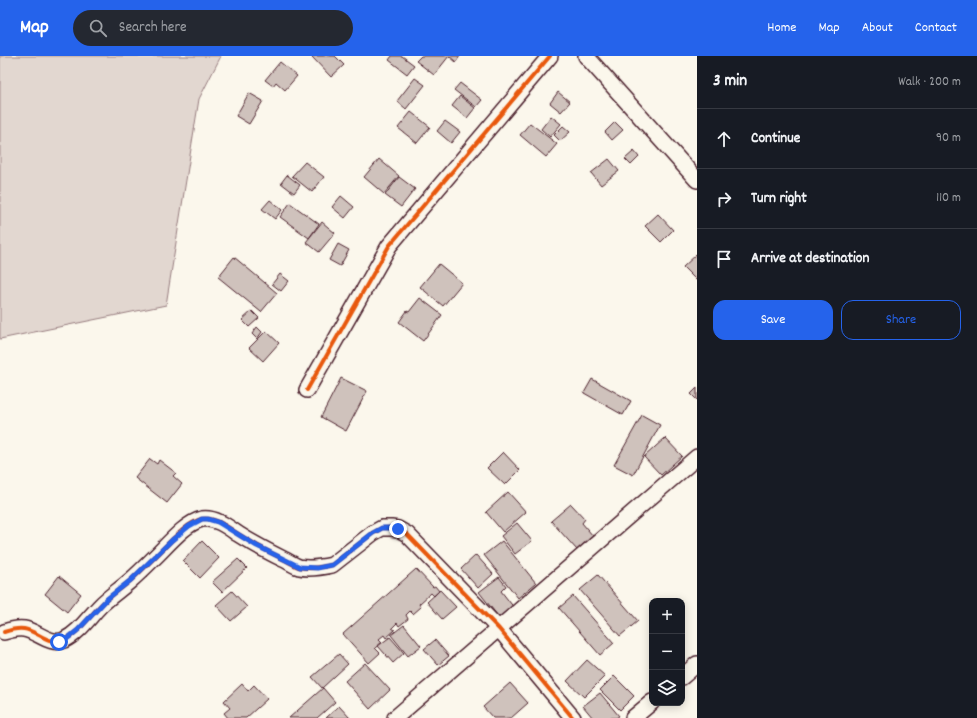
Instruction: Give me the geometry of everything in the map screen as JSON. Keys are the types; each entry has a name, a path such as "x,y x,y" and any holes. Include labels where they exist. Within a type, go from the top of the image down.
{"street":[{"path":"307,390 389,246 550,56"},
{"path":"586,56 697,180"},
{"path":"395,718 697,457"},
{"path":"4,632 22,629 31,631 52,641 63,641 78,630 107,599 131,580 172,540 189,526 202,519 214,520 257,546 300,567 317,568 332,565 382,528 398,529 408,534 499,629 573,718"},
{"path":"685,674 697,664"},
{"path":"633,718 649,705"}],"shaded area":[{"path":"0,56 221,56 199,99 166,305 0,339"}],"building":[{"path":"335,56 344,65 331,77 312,57"},
{"path":"392,56 402,56 414,65 407,74 389,60"},
{"path":"421,56 449,56 434,75 416,61"},
{"path":"449,56 460,56 456,62"},
{"path":"280,62 297,76 285,90 276,82 273,86 265,80"},
{"path":"415,78 425,85 406,109 397,101"},
{"path":"460,83 482,100 476,107 454,90"},
{"path":"558,92 570,102 561,112 550,103"},
{"path":"249,93 263,101 249,124 236,116"},
{"path":"460,96 475,108 467,118 452,106"},
{"path":"411,112 430,127 417,143 398,128"},
{"path":"551,116 561,124 550,137 541,129"},
{"path":"445,121 460,132 451,143 437,131"},
{"path":"615,122 623,130 612,140 605,132"},
{"path":"530,123 557,144 546,157 520,135"},
{"path":"563,126 570,132 560,141 554,135"},
{"path":"634,151 639,157 631,165 625,159"},
{"path":"379,159 399,176 384,194 364,177"},
{"path":"609,159 619,171 601,185 591,173"},
{"path":"305,162 324,177 312,192 292,176"},
{"path":"287,175 300,185 294,193 281,183"},
{"path":"399,177 415,189 401,207 385,195"},
{"path":"341,196 354,207 345,218 332,207"},
{"path":"270,200 282,210 275,219 262,209"},
{"path":"290,203 319,224 309,238 280,217"},
{"path":"658,214 673,230 661,242 645,226"},
{"path":"322,222 335,233 319,252 306,242"},
{"path":"338,244 349,250 340,266 329,260"},
{"path":"697,254 697,280 696,280 683,267"},
{"path":"234,257 277,293 261,312 218,277"},
{"path":"439,264 462,283 443,306 420,287"},
{"path":"280,274 289,281 281,291 272,284"},
{"path":"420,298 442,315 423,341 399,322 407,311 409,312"},
{"path":"252,311 259,318 249,327 242,320"},
{"path":"257,327 262,332 257,339 252,334"},
{"path":"266,331 279,343 263,361 249,348"},
{"path":"341,378 367,391 346,431 321,417"},
{"path":"592,379 631,401 623,415 584,393"},
{"path":"697,388 697,400 691,394"},
{"path":"642,415 660,425 633,475 614,465"},
{"path":"665,438 682,456 661,475 644,457"},
{"path":"503,452 520,470 505,485 487,468"},
{"path":"150,459 157,464 159,460 176,473 173,476 182,484 167,503 135,478"},
{"path":"508,492 526,512 503,532 486,512"},
{"path":"571,504 585,519 582,523 593,536 577,550 551,521"},
{"path":"517,523 532,541 515,554 501,536"},
{"path":"202,541 219,558 200,578 183,561"},
{"path":"502,541 536,583 518,598 484,555"},
{"path":"476,555 493,574 478,588 461,569"},
{"path":"238,559 247,568 222,592 212,582"},
{"path":"416,569 433,587 435,586 439,591 434,596 431,593 419,604 421,607 413,614 410,611 406,615 408,619 399,626 397,623 392,628 395,630 386,638 384,635 379,639 382,642 375,648 380,653 369,663 343,634"},
{"path":"598,575 638,621 620,636 580,590"},
{"path":"59,576 81,594 67,612 45,594"},
{"path":"499,577 506,586 501,591 515,609 501,620 479,592"},
{"path":"440,590 456,607 442,619 427,602"},
{"path":"232,591 247,607 231,621 216,605"},
{"path":"573,596 614,643 600,655 559,608"},
{"path":"404,625 421,646 408,656 391,635"},
{"path":"390,637 404,653 393,663 378,646"},
{"path":"435,640 449,656 438,665 424,649"},
{"path":"339,654 348,664 322,688 312,677"},
{"path":"587,660 605,676 584,697 567,681"},
{"path":"365,663 390,690 370,709 345,681"},
{"path":"614,676 634,696 620,710 600,690"},
{"path":"510,683 528,703 511,718 493,718 483,707"},
{"path":"242,684 248,691 254,685 267,699 246,718 228,718 224,713 230,708 224,701"},
{"path":"323,688 335,702 317,718 289,718"},
{"path":"600,693 619,716 616,718 593,718 583,706"},
{"path":"339,706 350,718 326,718"}],"cycle path":[{"path":"307,390 389,246 550,56"},
{"path":"4,632 14,629 24,629 49,640 64,640 79,629 104,602 137,575 182,530 202,519 221,523 271,553 299,567 307,568 332,565 373,533 382,528 398,529 407,534 499,629 573,718"}],"route":[{"path":"59,642 68,638 78,630 107,599 131,580 172,540 196,521 202,519 214,520 257,546 300,567 317,568 332,565 373,533 382,528 398,529"}]}
